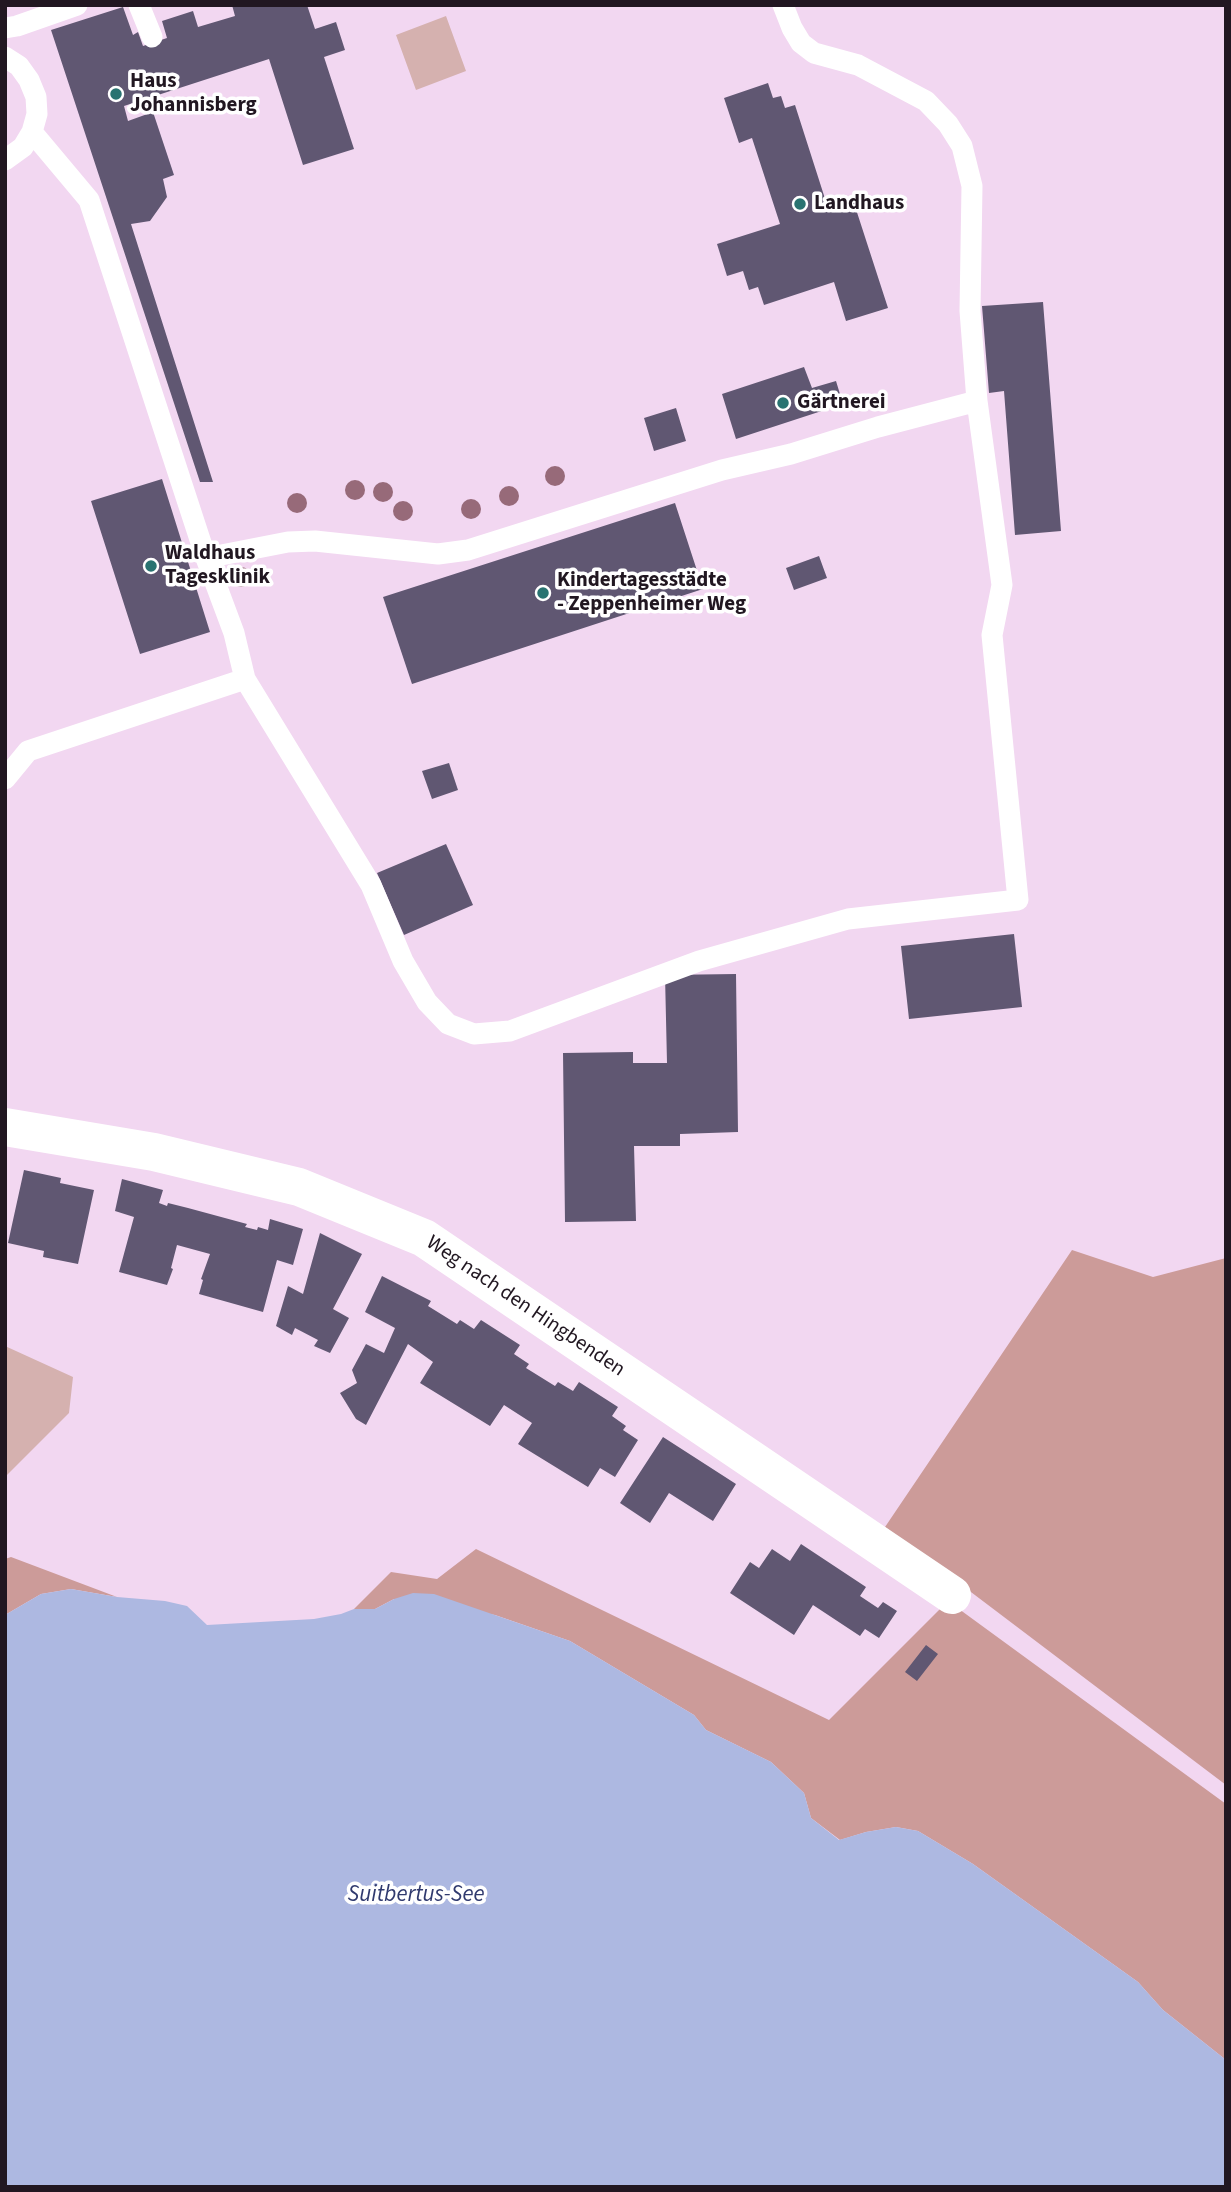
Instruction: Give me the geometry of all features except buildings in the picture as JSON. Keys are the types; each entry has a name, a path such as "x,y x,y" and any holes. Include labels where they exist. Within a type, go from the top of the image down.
{"street":[{"name":"Weg nach den Hingbenden","path":"5,1126 154,1153 299,1187 424,1238 952,1595"}],"lane":[{"path":"5,28 77,5"},
{"path":"139,5 152,37"},
{"path":"32,132 89,200 206,558 234,633 245,679 371,885 403,961 426,1002 448,1024 474,1034 510,1031 699,961 848,919 1018,900 992,635 1002,585 977,401 970,311 972,186 962,146 948,124 926,101 858,65 814,53 802,43 792,28 783,5"},
{"path":"5,57 19,66 29,80 36,97 37,114 32,132 23,147 5,160"},
{"path":"206,558 288,542 316,541 438,554 468,550 722,470 791,454 878,427 977,401"},
{"path":"5,779 28,751 245,679"}],"shaded area":[{"path":"446,16 466,71 416,90 396,35"},
{"path":"1072,1250 1153,1277 1226,1258 1226,1785 885,1527"},
{"path":"5,1346 73,1377 69,1413 5,1477"},
{"path":"476,1549 829,1720 948,1601 1226,1804 1226,2060 1163,2010 1138,1982 973,1864 918,1831 896,1827 840,1840 811,1818 804,1793 771,1762 706,1730 694,1715 570,1641 495,1615 394,1599 375,1609 354,1609 391,1572 437,1579"},
{"path":"11,1557 117,1597 71,1589 41,1594 5,1615 5,1559"}],"water":[{"name":"Suitbertus-See","path":"71,1589 187,1606 207,1625 314,1619 354,1609 375,1609 413,1593 434,1594 570,1641 694,1715 706,1730 771,1762 804,1793 811,1818 839,1840 896,1827 918,1831 973,1864 1138,1982 1163,2010 1226,2060 1226,2187 5,2187 5,1615 41,1594"}],"place":[{"name":"Haus Johannisberg","path":"116,94"},
{"name":"Landhaus","path":"800,204"},
{"name":"Gärtnerei","path":"783,403"},
{"name":"Waldhaus Tagesklinik","path":"151,566"},
{"name":"Kindertagesstädte - Zeppenheimer Weg","path":"543,593"}]}
